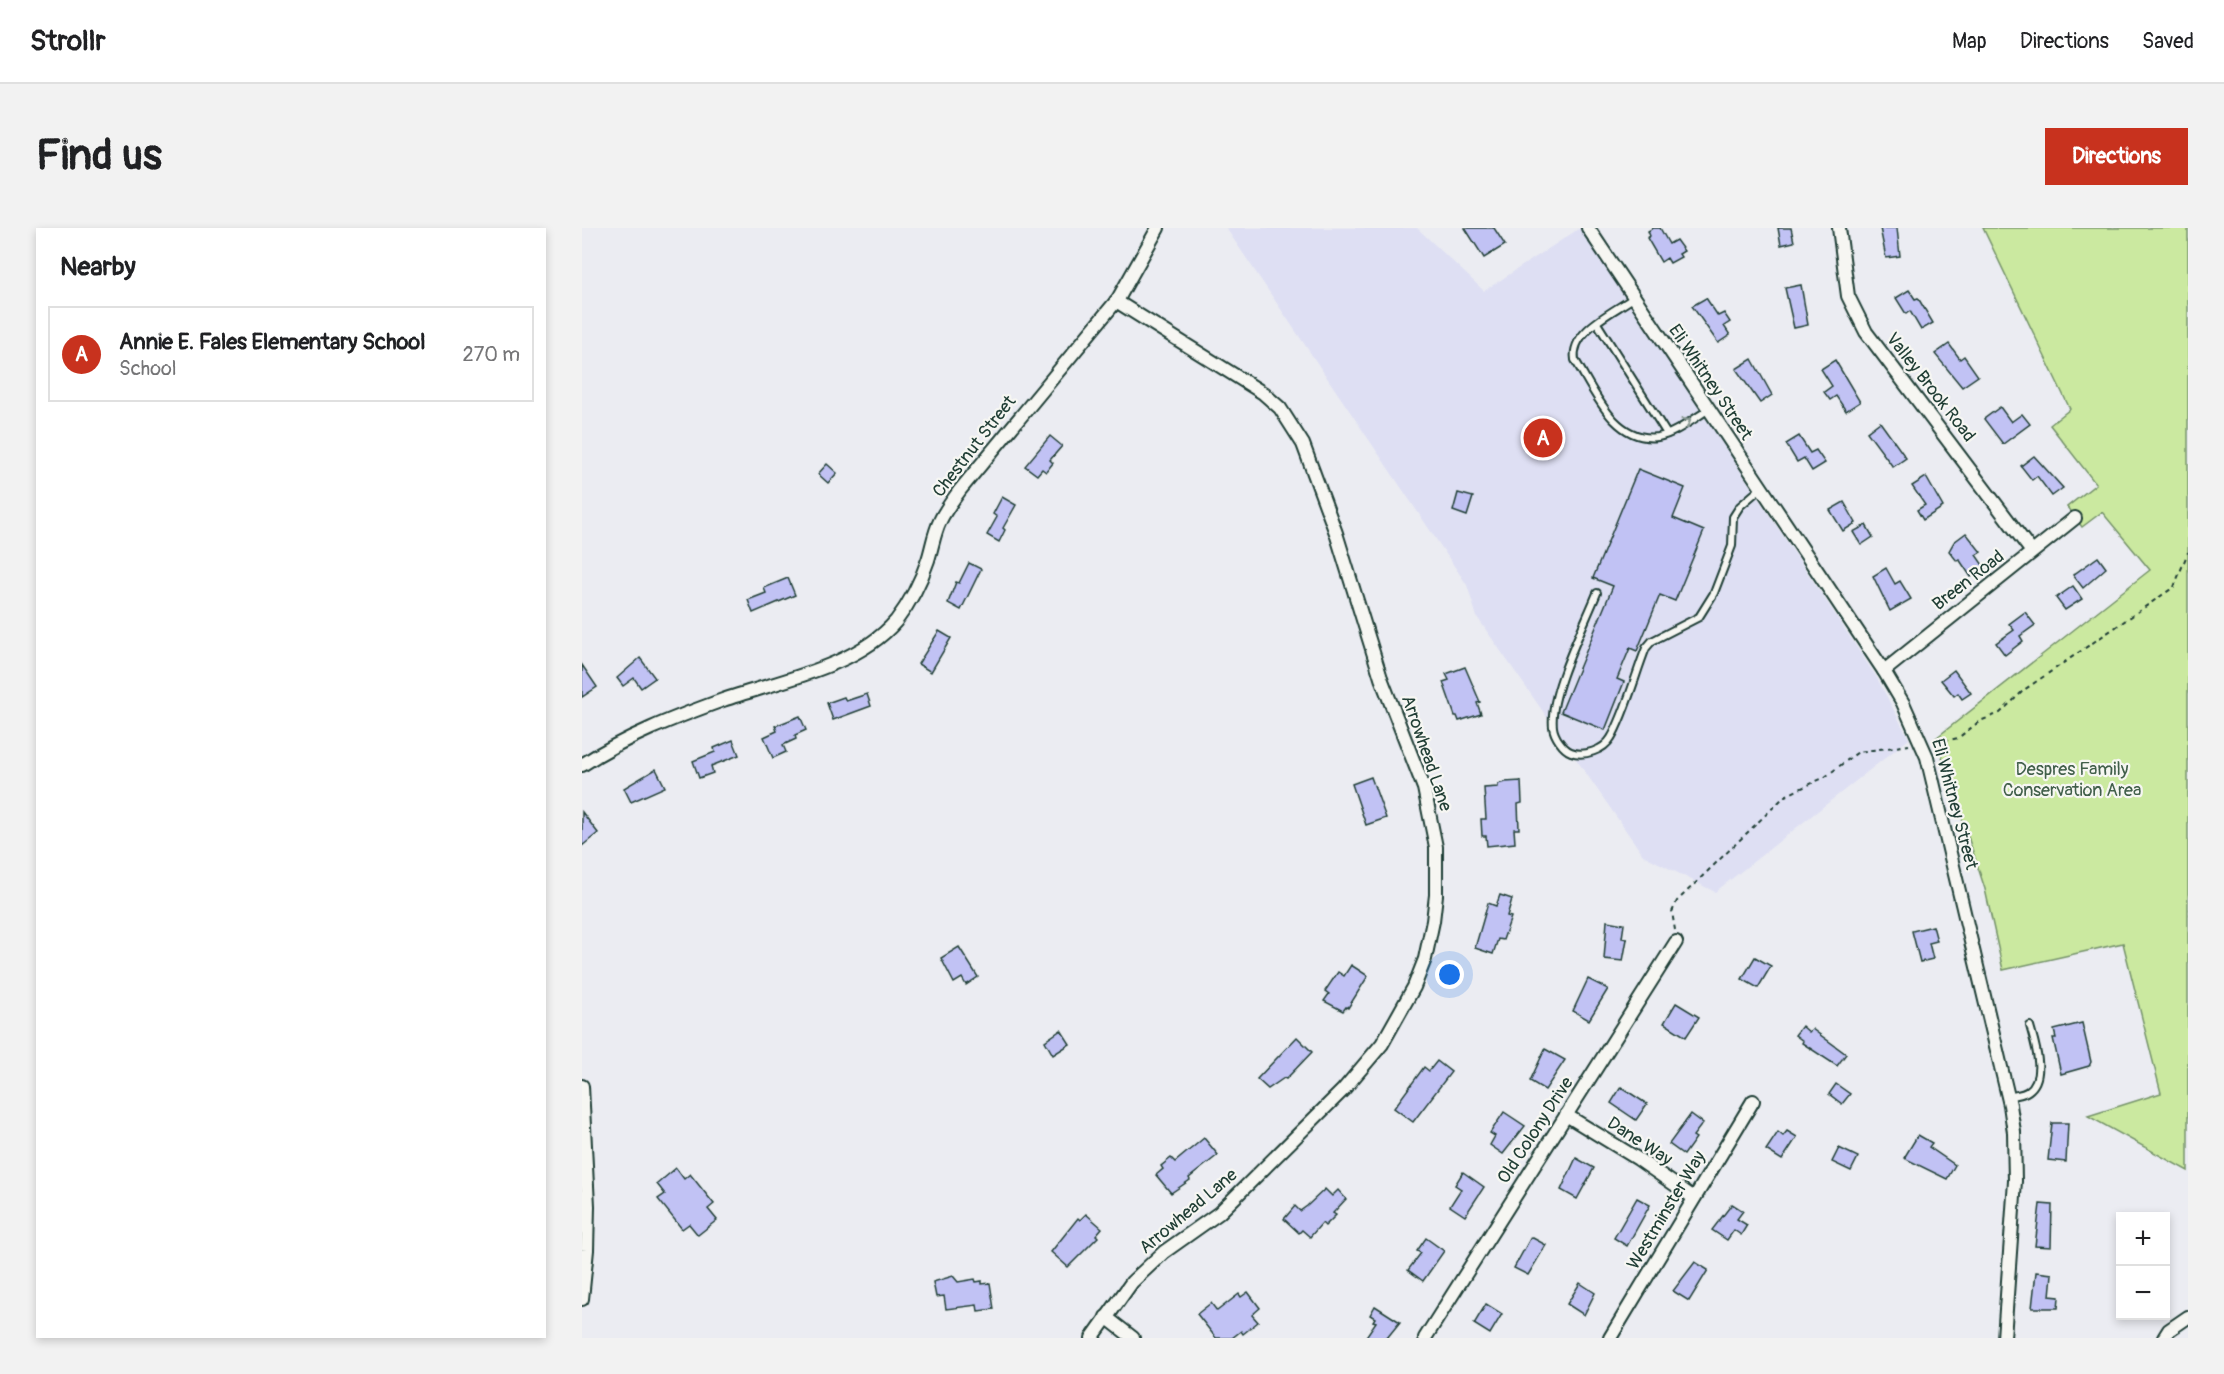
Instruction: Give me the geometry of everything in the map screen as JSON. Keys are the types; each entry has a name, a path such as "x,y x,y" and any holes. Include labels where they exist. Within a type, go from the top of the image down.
{"street":[{"name":"Chestnut Street","path":"582,765 597,755 659,726 724,700 780,684 873,644 896,620 912,595 927,563 939,522 960,490 1116,301 1158,228"},
{"name":"Eli Whitney Street","path":"1588,228 1884,670 1921,741 1936,790 2009,1097 2014,1132 2015,1181 2004,1338"},
{"name":"Valley Brook Road","path":"1839,228 1848,296 1866,332 2032,552"},
{"name":"Arrowhead Lane","path":"1092,1338 1132,1282 1164,1252 1219,1213 1343,1090 1382,1044 1401,1014 1425,959 1433,921 1437,874 1437,847 1424,788 1381,678 1336,533 1303,444 1292,423 1263,393 1116,301"},
{"name":"Breen Road","path":"1884,670 2075,518"},
{"name":"Old Colony Drive","path":"1425,1338 1677,942"},
{"path":"582,1086 588,1206 587,1250 582,1299"},
{"name":"Westminster Way","path":"1610,1338 1753,1101"},
{"name":"Dane Way","path":"1566,1115 1638,1159 1694,1198"},
{"path":"1106,1317 1133,1338"},
{"path":"2164,1338 2169,1330 2188,1317"}],"lane":[{"path":"1633,298 1577,339 1573,350 1575,360 1616,423 1638,435 1658,437 1708,410"},
{"path":"1597,323 1667,434"},
{"path":"1597,593 1556,697 1553,718 1553,729 1559,741 1569,752 1582,754 1598,750 1611,740 1646,648 1652,641 1699,617 1714,593 1732,546 1734,517 1740,506 1761,488"},
{"path":"2009,1097 2027,1092 2036,1080 2038,1056 2030,1026"}],"path":[{"path":"1677,942 1672,912 1677,901 1785,796 1825,777 1858,752 1887,750 1921,741 1938,744 1959,738 1980,721 2000,713 2024,690 2174,586 2188,552"}],"shaded area":[{"path":"1226,228 1417,228 1484,291 1580,228 1877,678 1909,739 1715,892 1643,855 1477,617 1467,585"}],"green space":[{"name":"Despres Family Conservation Area","path":"1983,228 2188,228 2188,1171 2088,1116 2161,1093 2123,943 2003,970 1985,889 1936,738 2150,570 2102,512 2082,527 2067,507 2096,484 2050,425 2070,409"}],"building":[{"path":"1465,228 1494,228 1505,245 1484,258"},
{"path":"1660,228 1669,244 1676,240 1684,251 1679,254 1681,257 1670,263 1667,258 1661,262 1647,238 1650,236 1648,231"},
{"path":"1778,228 1791,228 1794,242 1781,245"},
{"path":"1880,228 1897,228 1900,256 1886,258"},
{"path":"1801,285 1808,325 1794,328 1785,288"},
{"path":"1909,290 1915,299 1918,298 1933,323 1921,330 1910,311 1906,314 1896,298"},
{"path":"1706,298 1718,316 1724,313 1730,322 1724,326 1730,335 1718,343 1692,306"},
{"path":"1949,344 1960,359 1964,356 1978,376 1962,387 1935,354"},
{"path":"1752,359 1772,395 1760,403 1736,369"},
{"path":"1835,360 1860,402 1846,411 1836,396 1830,400 1824,392 1832,386 1821,369"},
{"path":"2000,407 2011,422 2022,414 2030,424 2003,444 1984,419"},
{"path":"1880,422 1906,458 1893,467 1867,432"},
{"path":"1050,436 1062,446 1050,460 1053,463 1046,472 1042,469 1037,475 1025,466"},
{"path":"1799,436 1810,453 1816,450 1825,463 1812,471 1804,458 1797,462 1786,444"},
{"path":"2034,456 2063,488 2052,496 2037,476 2032,480 2021,466"},
{"path":"827,464 837,473 828,483 818,474"},
{"path":"1638,469 1685,488 1673,518 1704,531 1675,601 1660,595 1637,651 1630,648 1617,679 1624,682 1605,730 1561,712 1613,586 1593,578"},
{"path":"1926,477 1943,507 1923,520 1917,510 1925,505 1912,486"},
{"path":"1458,493 1473,497 1467,516 1453,511"},
{"path":"1002,497 1016,505 1003,528 1005,530 999,542 987,535 997,517 993,514"},
{"path":"1844,502 1856,523 1843,531 1830,510"},
{"path":"1866,525 1873,537 1861,545 1853,532"},
{"path":"1966,533 1981,552 1976,555 1985,568 1971,577 1959,559 1957,561 1949,551 1954,542"},
{"path":"2098,557 2106,568 2083,588 2073,575"},
{"path":"969,563 981,569 961,610 948,603 956,582 959,583"},
{"path":"1886,568 1895,584 1900,581 1911,599 1890,611 1873,576"},
{"path":"788,578 795,595 753,613 748,600 766,593 764,588"},
{"path":"2073,586 2082,599 2065,610 2056,598"},
{"path":"2025,612 2035,625 2020,636 2023,641 2005,655 1996,643 2014,630 2009,624"},
{"path":"939,631 951,638 931,672 918,664"},
{"path":"640,658 655,678 641,688 634,678 623,686 617,678"},
{"path":"582,665 597,687 582,697"},
{"path":"1465,667 1480,702 1477,703 1481,714 1459,721 1455,716 1443,682 1449,680 1446,674"},
{"path":"1954,670 1971,693 1962,699 1958,693 1954,696 1941,680"},
{"path":"867,694 871,706 833,720 827,703 844,697 846,701"},
{"path":"800,716 806,730 795,735 796,739 783,745 786,752 773,758 764,737 777,731 775,726"},
{"path":"733,740 739,755 711,766 713,773 699,778 693,761 715,752 714,748"},
{"path":"656,769 665,787 631,802 624,788"},
{"path":"1371,777 1386,818 1366,825 1352,784"},
{"path":"1521,781 1522,803 1518,804 1519,829 1514,829 1515,843 1487,846 1486,836 1482,836 1481,819 1486,819 1484,788 1498,787 1498,784 1505,782"},
{"path":"582,812 598,833 582,846"},
{"path":"1500,895 1512,899 1507,916 1511,917 1503,940 1498,939 1493,954 1475,948 1488,903 1496,906"},
{"path":"1607,921 1624,924 1622,938 1627,939 1623,961 1604,959"},
{"path":"1933,926 1937,941 1929,943 1933,959 1920,962 1912,931"},
{"path":"959,947 978,977 966,985 962,978 954,983 941,958"},
{"path":"1755,957 1771,966 1758,988 1742,979"},
{"path":"1351,965 1368,976 1348,1008 1346,1007 1343,1011 1324,1001 1329,994 1325,991 1338,972 1344,976"},
{"path":"1588,979 1608,989 1589,1020 1573,1011"},
{"path":"1676,1003 1699,1017 1686,1037 1664,1023"},
{"path":"2082,1023 2091,1062 2089,1066 2061,1074 2053,1038 2056,1038 2054,1030"},
{"path":"1802,1026 1809,1032 1812,1029 1846,1054 1837,1066 1802,1043 1803,1041 1795,1035"},
{"path":"1061,1030 1070,1044 1053,1055 1045,1041"},
{"path":"1297,1037 1312,1052 1286,1079 1284,1078 1268,1089 1257,1079"},
{"path":"1545,1049 1565,1060 1545,1090 1530,1081"},
{"path":"1437,1061 1451,1072 1413,1122 1394,1108 1424,1067 1429,1071"},
{"path":"1836,1084 1850,1094 1842,1104 1829,1094"},
{"path":"1621,1087 1647,1104 1636,1120 1611,1103"},
{"path":"1504,1112 1525,1126 1503,1154 1490,1145 1495,1136 1490,1133"},
{"path":"1691,1114 1703,1123 1693,1136 1696,1138 1684,1155 1669,1144"},
{"path":"2052,1123 2068,1123 2066,1162 2048,1160"},
{"path":"1787,1131 1797,1137 1782,1160 1766,1150 1778,1132 1783,1136"},
{"path":"1918,1135 1932,1143 1929,1147 1955,1165 1947,1179 1904,1158"},
{"path":"1204,1138 1218,1155 1189,1178 1190,1180 1171,1193 1156,1175 1163,1169 1161,1166 1171,1158 1175,1162"},
{"path":"1839,1148 1858,1157 1851,1171 1832,1162"},
{"path":"1576,1158 1594,1168 1577,1199 1561,1190"},
{"path":"676,1168 684,1179 690,1174 714,1204 708,1209 717,1220 698,1235 689,1224 682,1229 658,1199 665,1194 657,1184"},
{"path":"1463,1172 1484,1187 1465,1216 1450,1206 1461,1189 1455,1185"},
{"path":"1325,1189 1332,1196 1338,1190 1346,1199 1333,1213 1336,1215 1325,1226 1322,1223 1310,1237 1302,1230 1299,1233 1284,1219 1295,1206 1300,1211"},
{"path":"1637,1198 1650,1205 1627,1246 1614,1238"},
{"path":"1732,1204 1743,1211 1737,1219 1747,1225 1741,1235 1734,1230 1727,1240 1712,1230"},
{"path":"2040,1204 2052,1205 2051,1247 2035,1246"},
{"path":"1086,1214 1102,1228 1096,1235 1098,1237 1068,1267 1051,1252 1078,1218 1080,1220"},
{"path":"1531,1237 1546,1245 1528,1275 1514,1268"},
{"path":"1426,1238 1444,1251 1423,1281 1408,1270 1421,1253 1417,1251"},
{"path":"1695,1262 1708,1270 1689,1301 1673,1291"},
{"path":"2036,1272 2052,1274 2050,1296 2059,1297 2058,1308 2032,1308"},
{"path":"953,1276 958,1282 975,1279 976,1282 982,1281 982,1284 990,1283 994,1309 978,1311 977,1305 946,1309 944,1296 936,1297 933,1282"},
{"path":"1580,1283 1595,1293 1584,1315 1567,1304"},
{"path":"1248,1292 1260,1308 1252,1315 1258,1322 1243,1334 1241,1331 1232,1338 1216,1338 1197,1314 1211,1303 1217,1311 1239,1294 1241,1297"},
{"path":"1486,1304 1502,1314 1490,1334 1474,1324"},
{"path":"1375,1306 1400,1322 1387,1338 1365,1338 1376,1322 1373,1321 1375,1318 1370,1315"}],"place":[{"name":"Annie E. Fales Elementary School","path":"1543,438"}]}
